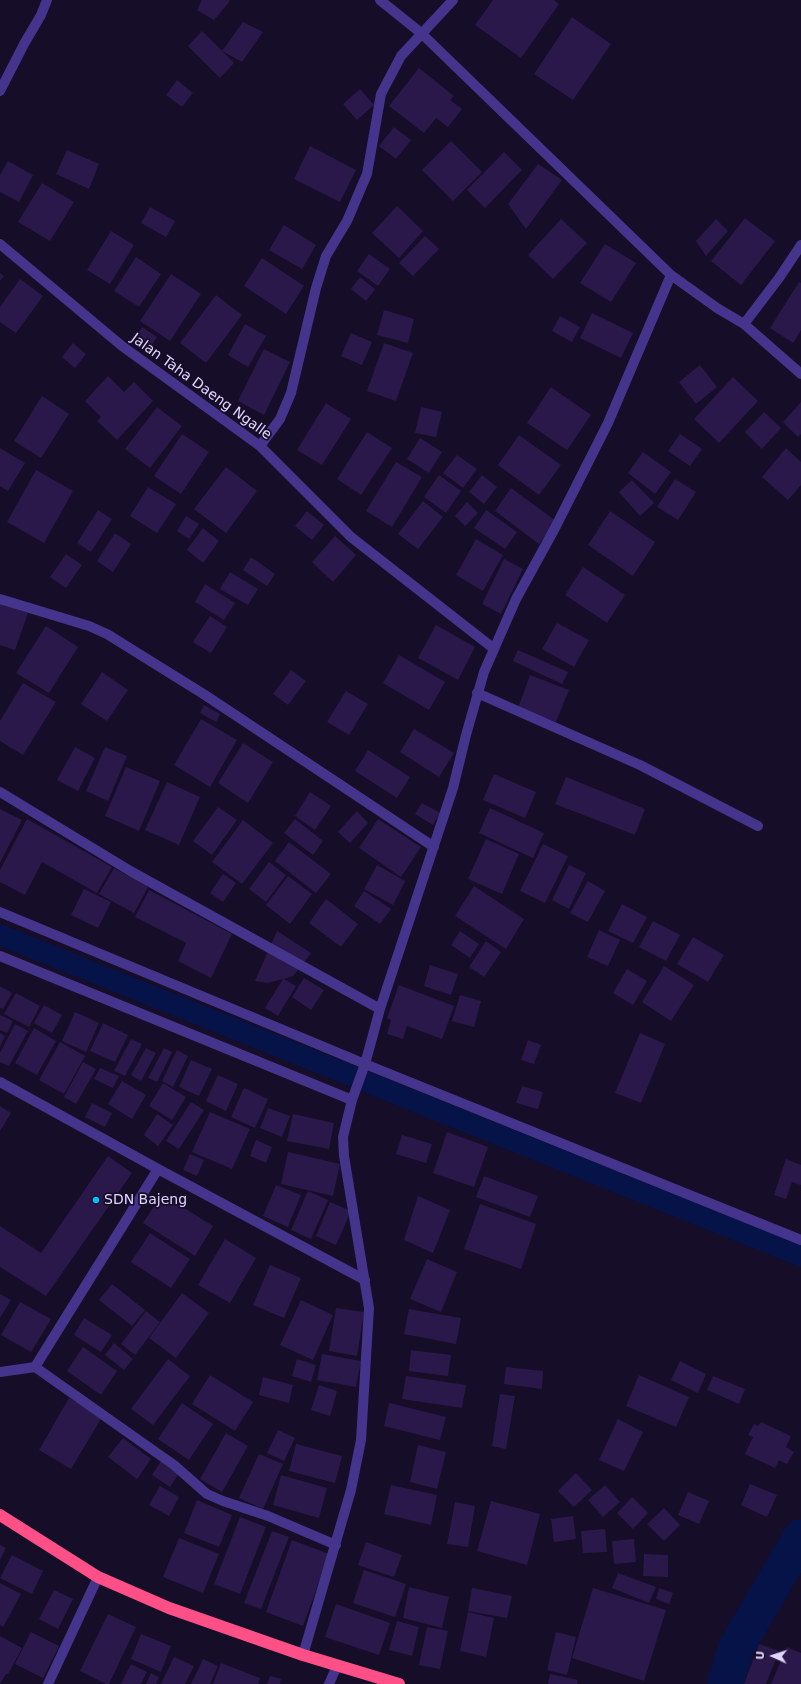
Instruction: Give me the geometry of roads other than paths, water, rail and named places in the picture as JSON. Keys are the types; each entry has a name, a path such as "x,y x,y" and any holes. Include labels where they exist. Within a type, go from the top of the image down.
{"highway":[{"path":"0,1515 98,1577 169,1608 303,1655 399,1684"}],"street":[{"path":"0,91 24,44 42,15 47,0"},
{"path":"380,0 421,33 672,275 717,308 744,324 801,374"},
{"path":"260,446 280,419 291,393 316,288 326,256 347,221 367,174 381,94 401,56 453,0"},
{"name":"Jalan Taha Daeng Ngalle","path":"0,244 35,271 122,346 260,446 351,537 493,648"},
{"path":"744,324 779,278 801,245"},
{"path":"303,1655 351,1490 361,1440 368,1308 365,1280 344,1156 343,1137 353,1097 364,1067 380,1009 453,788 477,693 493,648 516,600 556,528 608,423 672,275"},
{"path":"0,599 88,626 114,638 225,708 434,847"},
{"path":"477,693 640,765 758,826"},
{"path":"0,792 139,876 380,1009"},
{"path":"0,912 364,1067 801,1240"},
{"path":"0,956 353,1097"},
{"path":"0,1082 365,1280"},
{"path":"35,1367 158,1169"},
{"path":"0,1372 35,1367 174,1465 207,1494 268,1516 336,1545"},
{"path":"48,1684 98,1577"},
{"path":"329,1684 337,1666"}],"waterway":[{"path":"0,935 801,1256"},
{"path":"725,1684 737,1646 801,1537"}],"place":[{"name":"SDN Bajeng","path":"96,1200"}]}
